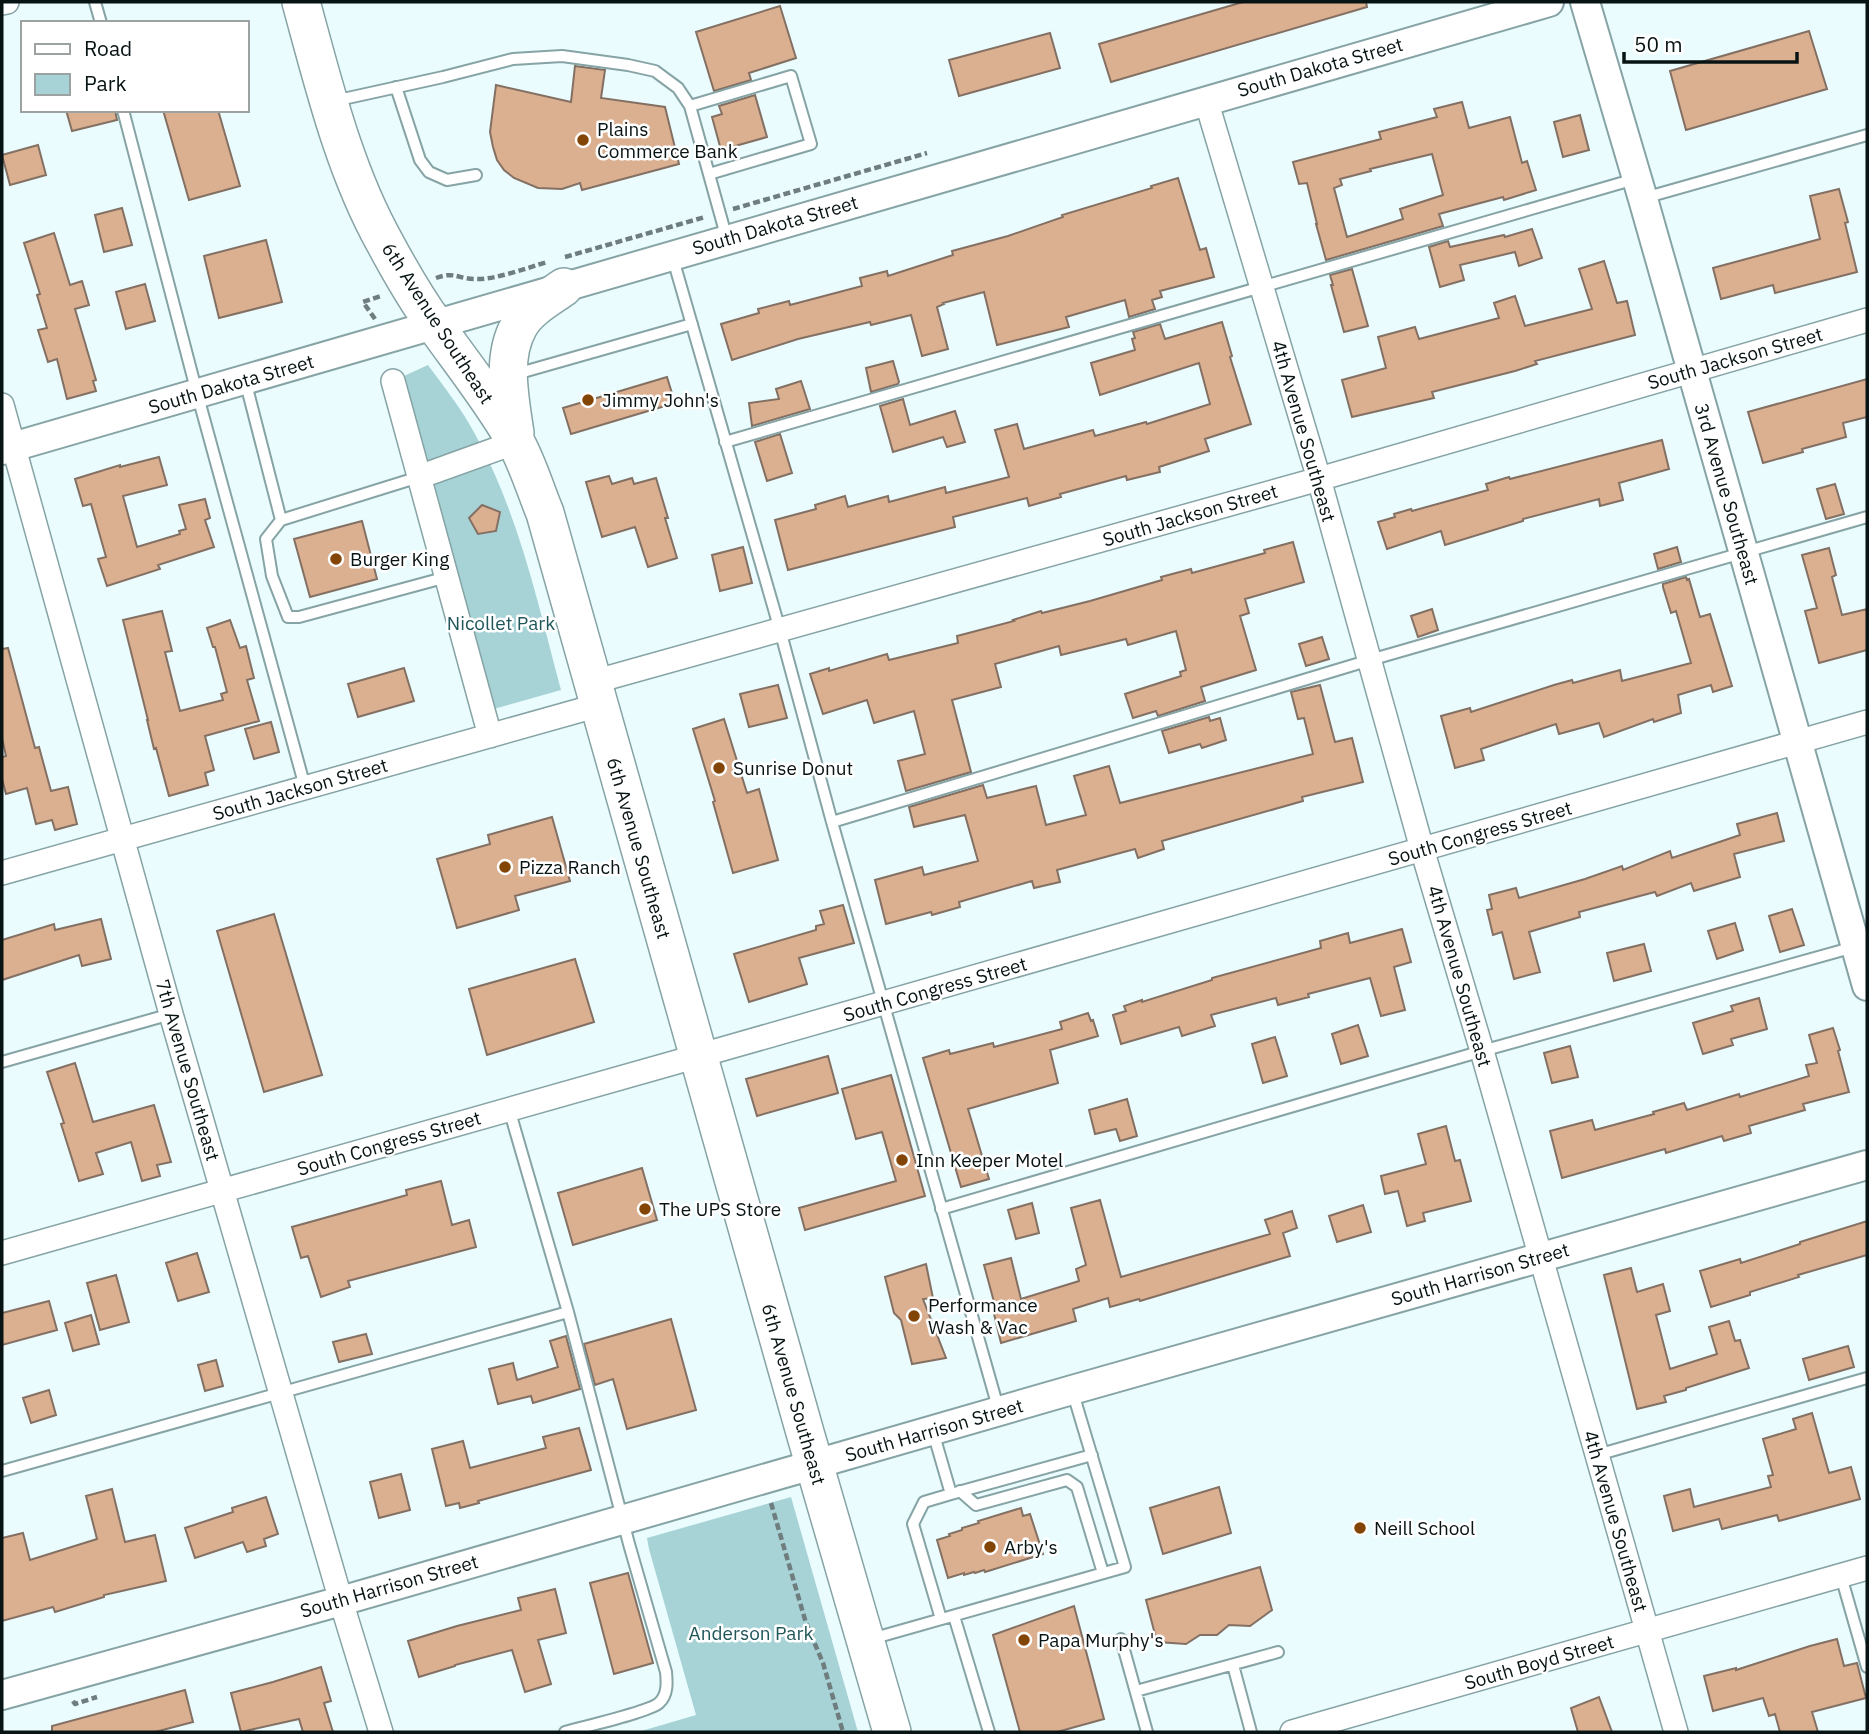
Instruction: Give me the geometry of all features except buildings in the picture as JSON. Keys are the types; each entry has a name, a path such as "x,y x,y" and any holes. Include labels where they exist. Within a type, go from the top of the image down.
{"highway":[{"name":"6th Avenue Southeast","path":"300,2 350,167 383,240 409,287 487,396 516,443 545,513 892,1732"},
{"path":"516,443 510,398 509,357 519,326 529,313 564,287"}],"street":[{"path":"1480,21 1502,2"},
{"name":"South Dakota Street","path":"7,448 672,256 723,226 1206,100 1549,2"},
{"name":"3rd Avenue Southeast","path":"1585,2 1743,553 1862,945 1867,986"},
{"name":"4th Avenue Southeast","path":"1206,100 1319,479 1422,849 1676,1732"},
{"name":"South Jackson Street","path":"2,873 490,736 596,694 780,630 1319,479 1867,320"},
{"path":"393,381 490,736"},
{"name":"7th Avenue Southeast","path":"2,405 7,448 381,1732"},
{"path":"419,477 516,443"},
{"name":"South Congress Street","path":"2,1253 1867,722"},
{"name":"South Harrison Street","path":"2,1695 341,1601 1867,1165"},
{"name":"South Boyd Street","path":"1292,1732 1867,1568"}],"lane":[{"path":"95,2 100,21"},
{"path":"329,102 513,60 562,56 655,71 678,88 690,106 723,226"},
{"path":"690,106 791,76 811,144 709,174"},
{"path":"396,87 420,160 429,172 447,180 476,175"},
{"path":"124,112 304,787"},
{"path":"725,442 1262,288 1640,189 1867,135"},
{"path":"672,256 999,1411"},
{"path":"510,375 691,324"},
{"path":"245,380 281,520"},
{"path":"419,477 281,520 266,539 272,576 288,618 447,576"},
{"path":"832,822 1370,660 1867,517"},
{"path":"941,1209 1482,1051 1862,945"},
{"path":"2,1062 171,1014"},
{"path":"509,1109 568,1312 666,1672 667,1687 660,1703 645,1710 565,1732"},
{"path":"2,1471 568,1312"},
{"path":"1597,1455 1867,1378"},
{"path":"865,1641 1125,1567 1072,1390"},
{"path":"933,1430 956,1492 976,1505 1067,1480 1077,1487 1103,1573"},
{"path":"942,1619 913,1524 924,1502 1092,1455"},
{"path":"1841,1576 1867,1667"},
{"path":"954,1616 989,1732"},
{"path":"1121,1639 1147,1732"},
{"path":"1136,1691 1278,1652"},
{"path":"1233,1665 1251,1732"}],"path":[{"path":"443,275 476,279 505,274 723,226 934,151"},
{"path":"771,1503 806,1623 823,1663 843,1732"}],"green space":[{"name":"Nicollet Park","path":"428,365 471,427 504,497 526,560 561,690 483,712 393,381"},
{"name":"Anderson Park","path":"791,1497 858,1732 638,1732 696,1715 647,1538"}],"place":[{"name":"Plains Commerce Bank","path":"583,140"},
{"name":"Jimmy John's","path":"588,400"},
{"name":"Burger King","path":"336,559"},
{"name":"Sunrise Donut","path":"719,768"},
{"name":"Pizza Ranch","path":"505,867"},
{"name":"Inn Keeper Motel","path":"902,1160"},
{"name":"The UPS Store","path":"645,1209"},
{"name":"Performance Wash & Vac","path":"914,1316"},
{"name":"Neill School","path":"1360,1528"},
{"name":"Arby's","path":"990,1547"},
{"name":"Papa Murphy's","path":"1024,1640"}]}
